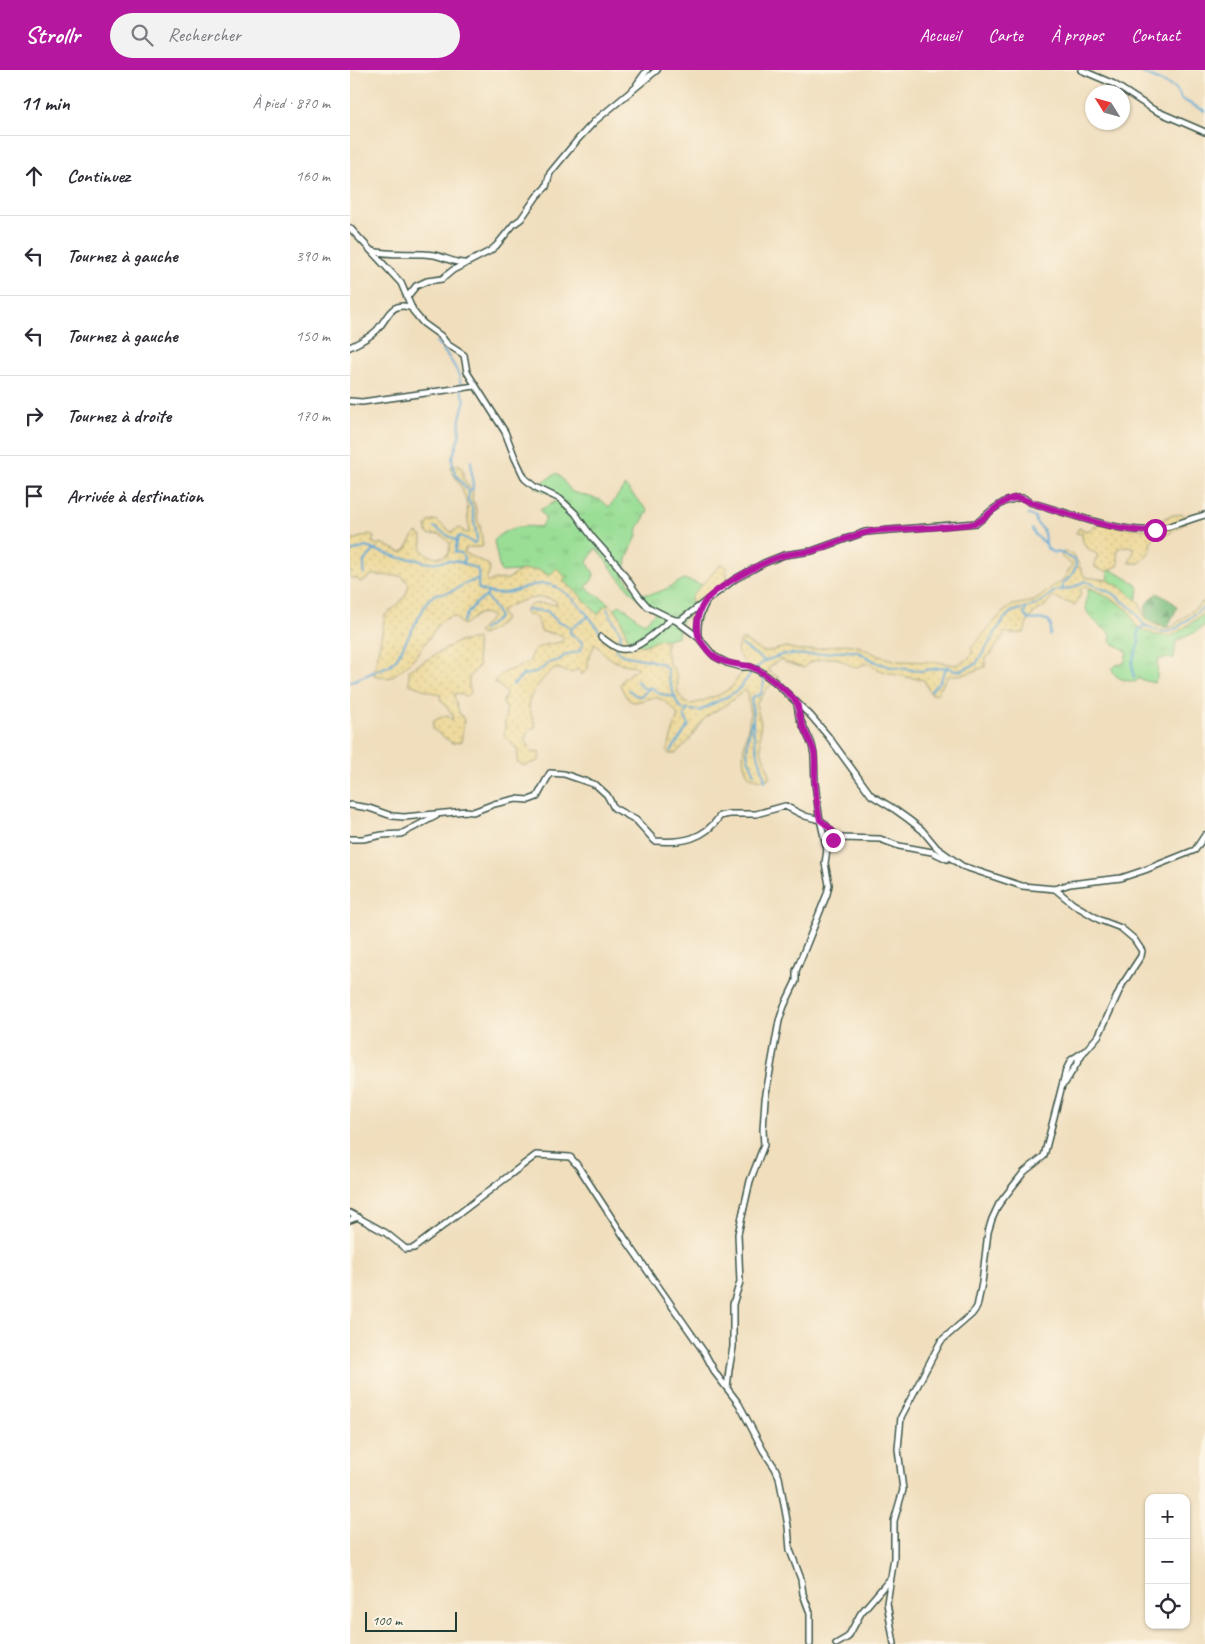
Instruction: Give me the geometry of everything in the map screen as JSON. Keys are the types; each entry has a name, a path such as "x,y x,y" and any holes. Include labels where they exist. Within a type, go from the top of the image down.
{"street":[{"path":"635,88 647,70"},
{"path":"408,296 416,286 427,281 447,277 453,270 496,246 514,224 521,219 537,196 546,187 550,173 579,138 595,121 657,70"},
{"path":"1081,70 1114,84 1154,110 1205,132"},
{"path":"350,228 401,283 412,308 423,323 442,336 447,344 464,355 466,372 505,432 524,479 535,487 560,499 575,513 648,607 673,620 698,637 714,656 727,663 750,666 775,682 811,716 828,736 871,795 908,819 922,830 936,848 962,866"},
{"path":"371,251 388,254 433,255 459,263 467,263"},
{"path":"350,347 371,336 393,309 406,305 412,308"},
{"path":"350,401 362,402 475,386"},
{"path":"601,636 615,647 622,649 633,648 673,620 681,620 735,579 764,563 784,555 812,551 865,532 977,524 1004,502 1017,498 1024,498 1029,502 1118,527 1140,530 1155,530 1205,515"},
{"path":"698,637 697,624 707,600"},
{"path":"727,1389 728,1370 733,1347 733,1304 740,1282 738,1234 750,1181 764,1144 765,1099 779,1021 796,981 796,971 829,885 825,863 827,850 820,820 815,783 814,756 812,746 799,717 797,704"},
{"path":"350,805 369,808 392,816 473,812 516,798 529,800 537,797 550,773 564,774 596,785 607,795 614,808 636,820 655,841 673,842 692,838 712,828 720,816 756,814 786,806 805,816 820,820 841,838"},
{"path":"350,839 401,834 439,814"},
{"path":"827,850 833,840 841,838 880,839 898,846 932,852 962,866 1022,886 1055,889 1070,884 1121,878 1145,870 1195,850 1205,835"},
{"path":"894,1644 887,1603 894,1558 894,1521 904,1490 898,1449 901,1417 942,1341 972,1314 976,1307 982,1283 988,1232 999,1204 1024,1172 1044,1156 1066,1070 1071,1060 1086,1050 1099,1035 1122,985 1141,956 1142,951 1134,939 1120,928 1100,920 1074,904 1055,889"},
{"path":"350,1212 386,1233 406,1249 414,1248 536,1154 570,1158 578,1166 626,1240 704,1352 716,1374 739,1404 779,1477 788,1526 790,1550 810,1614 810,1644"},
{"path":"350,1220 358,1217"},
{"path":"836,1644 848,1637 861,1613 891,1578"}],"green space":[{"path":"557,473 572,492 601,500 609,507 625,486 648,511 638,528 637,536 628,555 624,575 633,588 645,594 659,592 684,579 702,585 691,597 692,605 680,624 678,636 642,646 627,637 620,616 615,609 619,605 645,623 656,611 630,591 596,548 587,562 594,574 586,587 609,604 604,606 598,615 578,593 563,581 544,572 532,570 502,572 500,570 494,541 498,536 515,528 527,526 540,527 546,519 540,510 560,499 535,487"},
{"path":"1111,570 1135,583 1139,590 1136,600 1108,580 1108,572"},
{"path":"1089,587 1119,603 1129,611 1136,626 1144,630 1188,626 1205,613 1205,625 1194,633 1176,641 1174,658 1158,659 1157,678 1154,683 1139,679 1135,682 1121,679 1113,673 1112,669 1125,661 1127,651 1110,642 1111,634 1089,615 1086,600"},
{"path":"1157,593 1174,603 1177,608 1167,628 1145,619 1146,604"}],"sand":[{"path":"460,465 464,473 463,478 473,493 472,499 480,525 483,546 467,548 465,553 489,565 490,570 486,581 488,583 492,580 508,579 521,570 540,570 549,576 557,568 566,578 563,581 578,593 598,615 604,606 609,604 620,616 627,637 632,641 642,646 662,639 666,640 666,652 669,663 676,672 678,693 685,703 700,702 721,694 732,687 739,676 750,667 738,655 737,648 742,640 765,652 786,647 810,650 845,644 858,646 879,656 898,661 938,662 956,665 968,659 973,652 971,648 1003,612 1013,605 1034,601 1061,582 1072,566 1061,556 1064,551 1069,552 1075,557 1085,577 1108,580 1123,589 1140,603 1145,619 1155,624 1172,627 1205,600 1205,613 1172,636 1155,635 1136,626 1129,611 1119,603 1085,586 1080,590 1081,594 1075,605 1052,597 1044,607 1034,613 1027,623 1024,633 1010,634 1006,632 991,654 986,658 985,667 966,674 948,676 936,695 930,693 924,680 887,673 867,663 856,668 841,660 829,658 808,663 804,668 784,662 781,659 771,666 768,671 778,677 783,686 781,688 774,682 756,704 761,723 761,750 770,774 768,779 759,780 750,777 746,770 743,754 750,711 747,698 748,692 745,690 707,716 688,742 675,754 669,754 667,751 678,715 660,699 652,698 636,702 630,700 620,685 624,678 637,668 612,659 595,644 588,659 588,668 582,675 578,669 571,673 560,669 553,670 544,678 532,694 529,706 536,726 528,731 525,740 533,753 539,751 540,757 539,761 523,766 517,762 518,750 504,737 506,709 503,702 506,693 498,684 495,684 495,680 499,676 530,661 533,651 537,648 561,642 564,638 561,635 541,631 536,619 526,615 524,610 535,604 557,605 556,601 535,598 520,601 506,607 501,611 505,620 482,635 478,632 492,617 487,614 476,615 462,625 454,616 445,619 439,623 411,661 389,678 374,675 385,615 403,598 409,584 402,576 371,575 368,579 360,582 357,579 350,578 350,541 370,534 374,537 372,542 378,545 381,543 400,552 405,551 415,534 418,533 422,537 423,552 433,557 441,557 448,554 450,543 440,534 429,535 426,528 429,522 436,520 451,532 460,528 469,533 467,505 462,488 451,470 451,467"},
{"path":"1183,514 1188,521 1168,534 1155,537 1150,542 1151,550 1140,563 1129,563 1134,551 1133,547 1120,547 1117,552 1119,565 1108,571 1095,567 1095,560 1098,555 1086,547 1082,534 1076,533 1079,528 1087,531 1103,523 1118,527 1155,530 1162,519"},
{"path":"721,564 726,566 727,575 731,582 707,600 697,624 685,617 692,605 691,597"},
{"path":"477,639 479,666 469,680 471,692 466,697 457,693 454,695 459,712 464,720 461,742 452,743 433,729 433,721 447,715 452,720 453,715 441,700 440,695 409,684 409,670 457,642"}],"waterway":[{"path":"1136,70 1175,88 1181,99 1205,111"},
{"path":"436,341 457,371 461,392 465,399 460,418 459,437 452,459 456,475 469,492 468,500 472,507 477,539 473,543 461,536 458,537 455,552 461,553 464,557 463,563"},
{"path":"470,491 473,489 471,461"},
{"path":"1028,514 1035,518 1037,524 1043,529 1047,548 1052,552 1061,553 1075,560 1074,571 1062,584 1063,590"},
{"path":"434,527 457,541"},
{"path":"1032,529 1035,535 1045,543"},
{"path":"350,552 366,547 400,558 428,563 457,561 477,569 479,589 497,594 540,584 559,588 576,602 603,636"},
{"path":"364,574 364,561 376,549"},
{"path":"350,682 390,665 397,658 428,600 437,593 447,593 477,580"},
{"path":"615,649 622,655 662,664 667,669 679,706 684,709 699,711 738,690 755,669 765,661 784,654 809,655 856,651 878,663 891,667 920,671 947,667 955,671 962,670 976,664 1004,619 1011,612 1036,605 1055,591 1072,588 1085,581 1114,594 1134,610 1143,624 1158,631 1168,632 1177,628 1205,606"},
{"path":"483,630 499,618 486,596 489,592"},
{"path":"463,622 472,607 486,597"},
{"path":"1026,608 1024,615 1032,620 1048,620 1051,625 1050,635"},
{"path":"607,609 621,634 618,648"},
{"path":"527,610 547,611 559,623 572,628"},
{"path":"513,685 523,675 538,672 550,662 558,661 580,650 583,643 570,633 570,630 589,616"},
{"path":"1134,678 1132,663 1139,642 1138,632 1140,628 1145,626"},
{"path":"742,645 765,661"},
{"path":"931,691 939,683 947,667"},
{"path":"754,672 764,680 760,695 754,696 751,699 753,730 765,781"},
{"path":"636,680 643,688 647,688"},
{"path":"629,690 635,695 641,696 651,687 660,694 675,697"},
{"path":"671,751 689,725 684,716 687,710"},
{"path":"752,721 747,755 754,774"}],"route":[{"path":"833,840 841,838 820,820 815,783 814,756 812,746 799,717 797,704 775,682 760,671 750,666 727,663 709,653 698,637 697,624 707,600 735,579 764,563 784,555 812,551 865,532 977,524 1004,502 1017,498 1024,498 1029,502 1118,527 1148,531 1155,530"}]}
